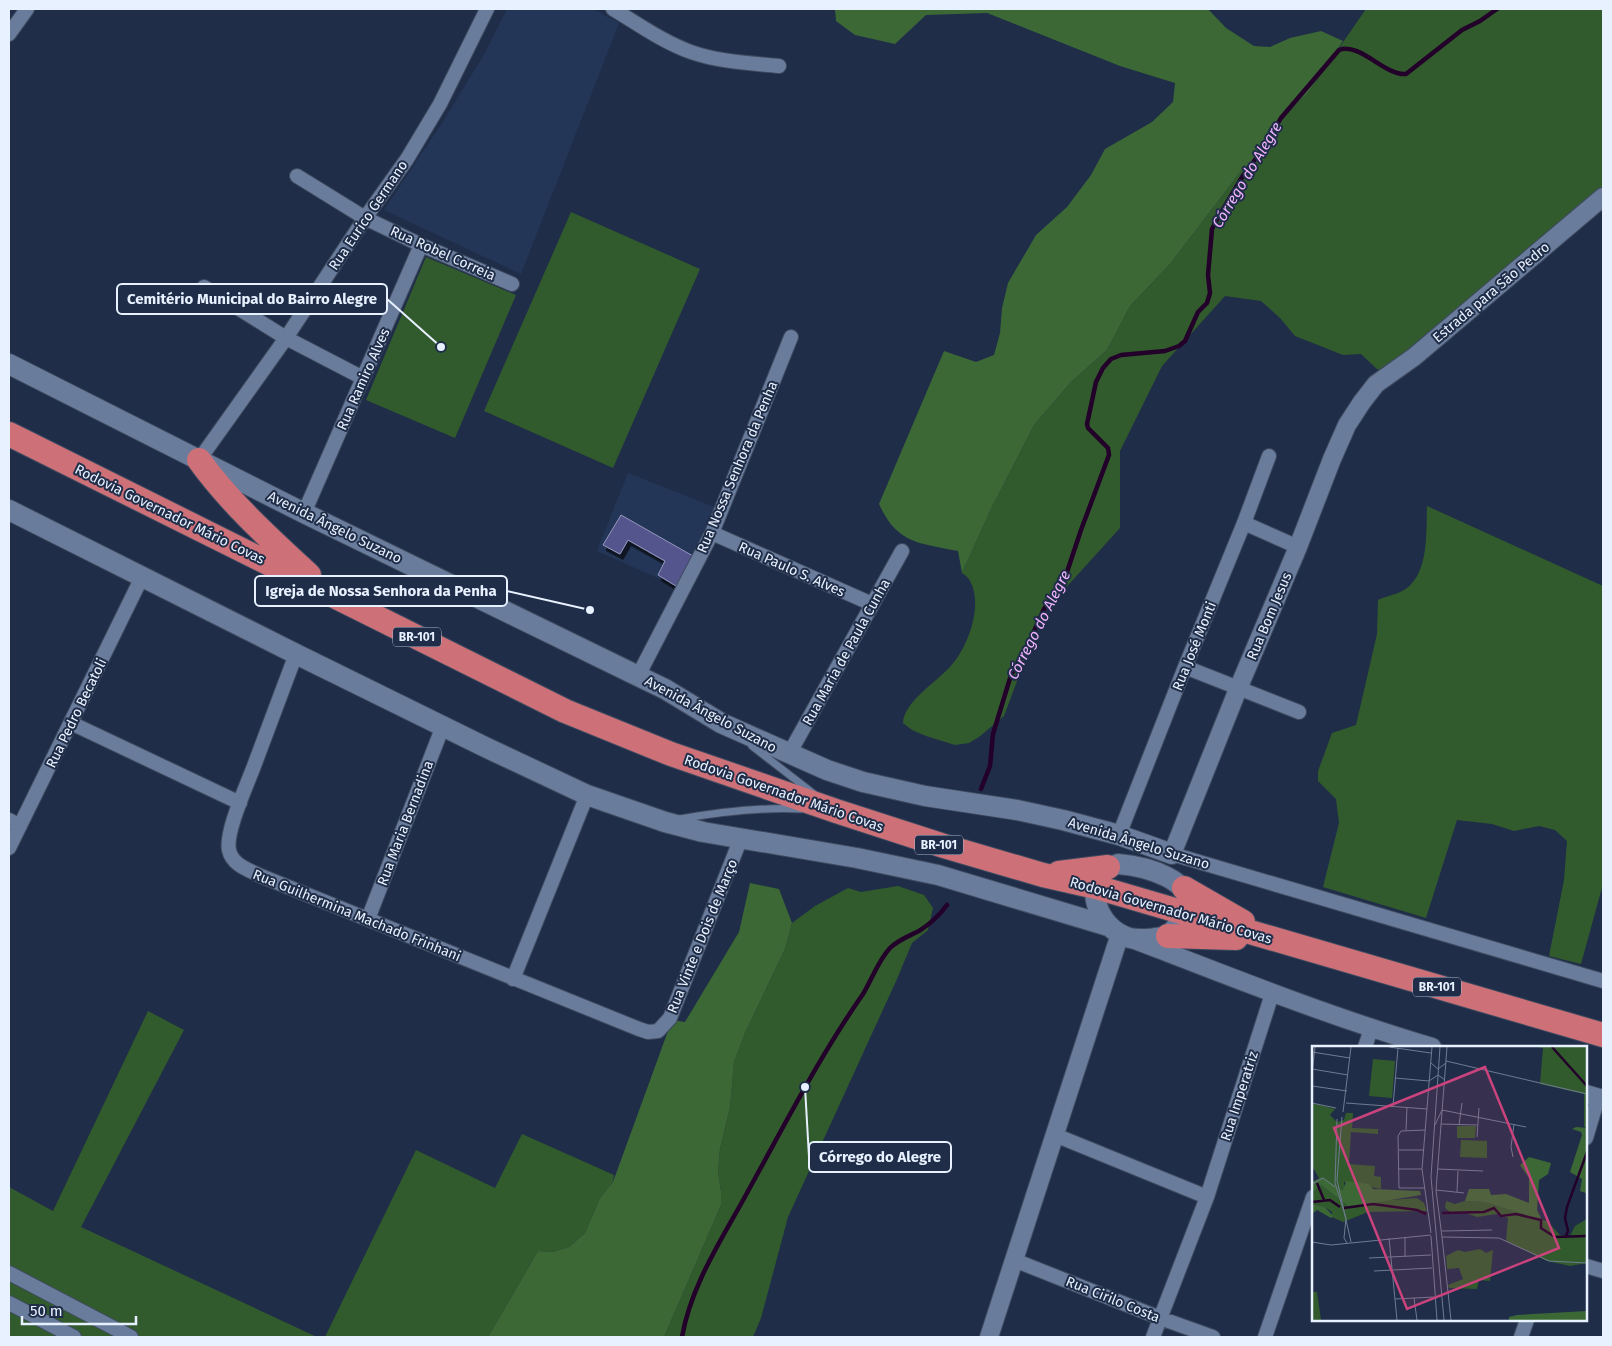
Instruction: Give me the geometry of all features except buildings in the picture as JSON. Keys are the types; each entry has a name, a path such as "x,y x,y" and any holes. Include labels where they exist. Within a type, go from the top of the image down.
{"highway":[{"name":"Rodovia Governador Mário Covas","path":"9,434 565,711 671,754 836,811 944,846 1043,875 1110,910 1186,914 1603,1035"},
{"path":"199,460 216,484 236,505 328,593"},
{"path":"1180,885 1270,939"},
{"path":"1168,936 1270,939"}],"main road":[{"name":"Avenida Ângelo Suzano","path":"9,364 199,460 665,689 721,722 789,754 862,782 924,796 1017,810 1119,835 1172,854"},
{"path":"9,510 296,654 587,795 665,822 703,832 858,858 1110,910 1149,939 1168,936 1186,914 1187,900 1180,885 1172,854 1145,870"},
{"path":"1110,910 1118,864 1145,870 1180,885"}],"street":[{"path":"9,34 27,9"},
{"name":"Rua Eurico Germano","path":"199,460 286,338 365,218 407,159 440,104 487,9"},
{"path":"613,9 661,38 692,52 718,60 779,66"},
{"name":"Rua Robel Correia","path":"297,176 365,218 421,245 512,284"},
{"name":"Estrada para São Pedro","path":"1376,384 1414,357 1603,197"},
{"name":"Rua Ramiro Alves","path":"304,512 421,245"},
{"path":"204,287 286,338 363,378"},
{"name":"Rua Nossa Senhora da Penha","path":"638,676 712,533 791,337"},
{"name":"Rua Bom Jesus","path":"1172,854 1347,425 1376,384"},
{"name":"Rua José Monti","path":"1119,835 1269,456"},
{"path":"1244,523 1298,547"},
{"name":"Rua Paulo S. Alves","path":"712,533 872,604"},
{"name":"Rua Maria de Paula Cunha","path":"789,754 902,551"},
{"name":"Rua Pedro Becatoli","path":"9,848 14,823 71,723 142,578"},
{"name":"Rua Guilhermina Machado Frinhani","path":"296,654 228,840 229,852 234,860 243,868 261,876 513,979 639,1030 658,1032"},
{"path":"1185,667 1299,712"},
{"path":"71,723 240,803"},
{"name":"Rua Maria Bernadina","path":"368,919 443,726"},
{"path":"513,979 587,795"},
{"name":"Rua Vinte e Dois de Março","path":"658,1032 670,1018 740,838"},
{"name":"Avenida Ângelo Suzano","path":"1172,854 1603,981"},
{"path":"989,1337 1055,1135 1110,910 1272,994 1372,1029 1429,1046"},
{"name":"Rua Imperatriz","path":"1153,1337 1207,1197 1272,994"},
{"path":"1365,1046 1372,1029"},
{"path":"1587,1134 1596,1097"},
{"path":"1055,1135 1207,1197"},
{"path":"1265,1337 1312,1200"},
{"name":"Rua Cirilo Costa","path":"1014,1260 1212,1337"},
{"path":"1587,1266 1603,1270"},
{"path":"9,1273 132,1337"},
{"path":"9,1303 74,1337"},
{"path":"1521,1337 1527,1321"}],"lane":[{"path":"721,722 836,811"},
{"path":"665,822 723,812 780,808 836,811"}],"shaded area":[{"path":"507,9 593,9 619,23 521,274 384,210 446,117 486,51"},
{"path":"628,473 714,507 680,588 597,551"}],"green space":[{"path":"835,9 1208,9 1226,28 1254,46 1270,47 1290,38 1321,31 1343,41 1308,93 1285,115 1276,140 1241,171 1170,264 1130,306 1107,350 1071,382 1034,425 990,511 962,573 958,551 921,543 902,534 893,527 879,504 944,351 976,362 994,355 1000,333 1002,308 1008,283 1036,235 1067,207 1091,175 1105,149 1152,122 1173,102 1175,83 1120,66 987,13 926,15 895,44 855,35 836,21"},
{"path":"1366,9 1603,9 1603,191 1396,376 1377,369 1361,354 1343,355 1295,336 1280,318 1261,301 1225,296 1162,366 1120,451 1120,528 1042,614 1004,716 969,743 955,745 912,730 903,723 909,708 914,700 956,660 972,627 975,603 974,591 968,578 962,573 990,511 1034,425 1071,382 1107,350 1130,306 1170,264 1241,171 1276,140 1285,115 1308,93"},
{"path":"571,212 700,269 613,468 484,411"},
{"path":"426,257 516,295 455,438 366,400"},
{"path":"1427,506 1603,586 1603,884 1581,964 1549,956 1564,880 1567,841 1555,830 1539,826 1514,831 1492,824 1457,820 1426,918 1323,887 1339,823 1336,799 1318,781 1318,771 1332,733 1356,725 1377,634 1378,600 1407,588 1419,572 1425,550"},
{"path":"750,883 779,889 792,923 785,949 745,1033 734,1062 730,1107 720,1149 718,1172 721,1205 664,1337 488,1337 538,1251 553,1252 569,1247 585,1233 600,1198 613,1182 672,1020 685,1022 739,932"},
{"path":"898,886 924,895 933,908 928,930 912,943 788,1217 761,1318 753,1337 664,1337 721,1205 718,1172 720,1149 730,1107 734,1062 745,1033 785,949 792,923 815,906 848,888 861,892"},
{"path":"148,1011 184,1030 81,1227 317,1337 9,1337 9,1187 53,1211"},
{"path":"522,1134 614,1175 613,1182 600,1198 585,1233 569,1247 553,1252 538,1251 488,1337 325,1337 416,1150 495,1188"}],"waterway":[{"name":"Córrego do Alegre","path":"981,789 990,766 993,734 1011,675 1027,647 1044,609 1062,587 1109,455 1108,448 1088,428 1087,424 1096,382 1103,368 1111,359 1121,355 1165,351 1179,346 1185,341 1198,312 1207,303 1210,293 1208,275 1212,229 1244,174 1264,148 1281,118 1339,50 1355,51 1390,70 1406,74 1462,30 1480,21 1497,9"},
{"name":"Córrego do Alegre","path":"682,1337 692,1299 718,1245 802,1092 863,994 882,959 893,945 927,926 947,905"}],"place":[{"name":"Cemitério Municipal do Bairro Alegre","path":"441,347"},
{"name":"Igreja de Nossa Senhora da Penha","path":"590,610"},
{"name":"Córrego do Alegre","path":"805,1087"}]}
